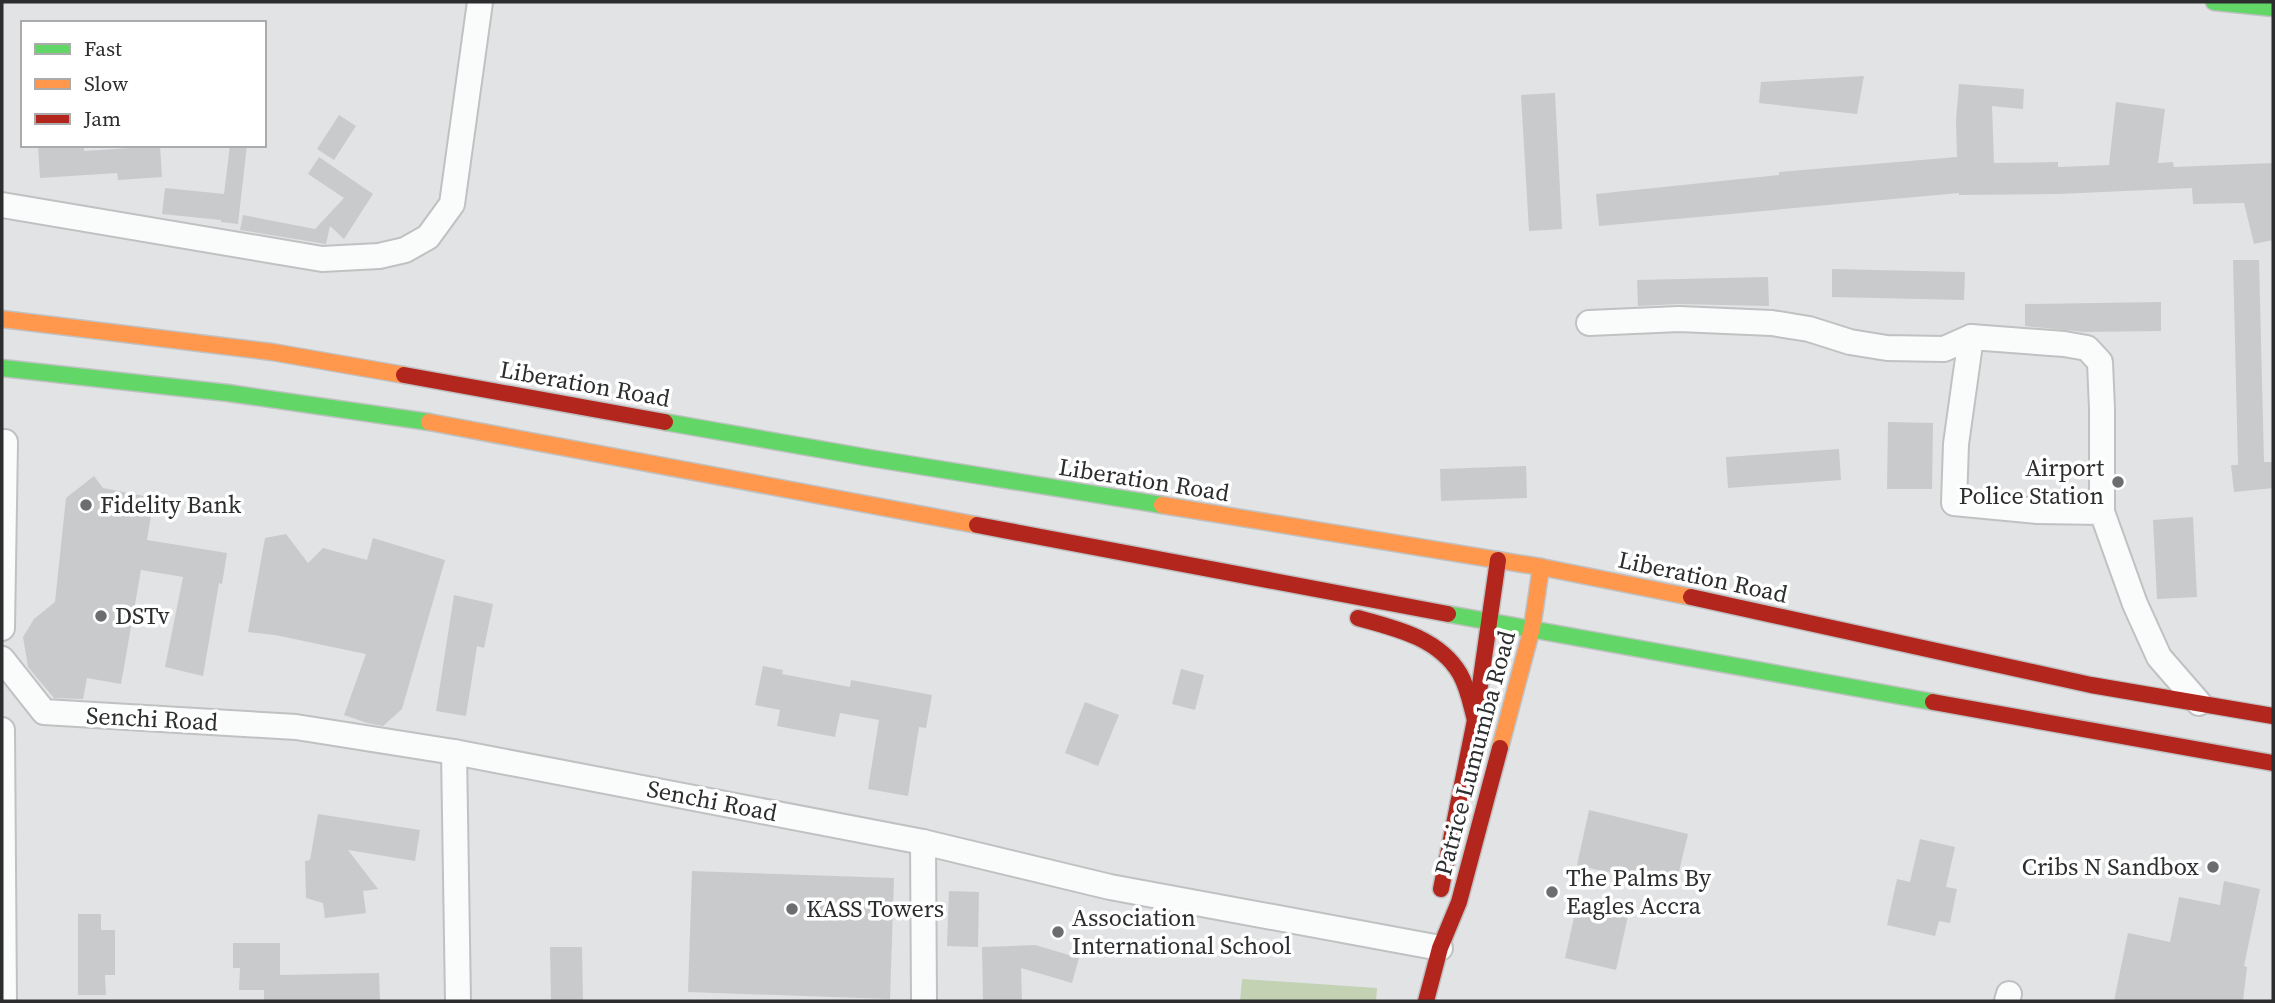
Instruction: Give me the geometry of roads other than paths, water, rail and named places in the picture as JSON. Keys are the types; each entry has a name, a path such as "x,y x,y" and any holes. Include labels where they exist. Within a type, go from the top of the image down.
{"main road":[{"path":"2214,2 2273,8"},
{"name":"Liberation Road","path":"2,319 272,352 856,456 1541,567 1684,595 2091,685 2273,716"},
{"path":"2,368 228,393 445,424 1489,622 1538,618 2273,764"},
{"name":"Patrice Lumumba Road","path":"1440,948 1440,894 1475,720 1498,560"},
{"name":"Patrice Lumumba Road","path":"1426,1001 1440,948 1459,902 1538,618 1541,567"},
{"path":"1287,584 1310,600 1333,611 1399,630 1429,643 1446,656 1459,672 1475,720"},
{"path":"1850,649 1886,640"}],"street":[{"path":"2,205 322,259 379,256 405,250 428,237 452,204 480,2"},
{"path":"1589,323 1679,319 1772,323 1887,348 1944,349 1971,337 2087,348 2100,362 2102,512 2135,604 2159,657 2199,703"},
{"path":"1971,337 1956,444 1954,503 2037,511 2102,512"},
{"path":"2,628 5,442"},
{"name":"Senchi Road","path":"2,659 44,712 296,727 454,752 923,842 1110,887 1440,948"},
{"path":"2,730 4,1001"},
{"path":"454,752 457,1001"},
{"path":"923,842 924,1001"}],"place":[{"name":"Airport Police Station","path":"2118,482"},
{"name":"Fidelity Bank","path":"86,505"},
{"name":"DSTv","path":"101,616"},
{"name":"Cribs N Sandbox","path":"2213,867"},
{"name":"The Palms By Eagles Accra","path":"1552,892"},
{"name":"KASS Towers","path":"792,909"},
{"name":"Association International School","path":"1058,932"}]}
